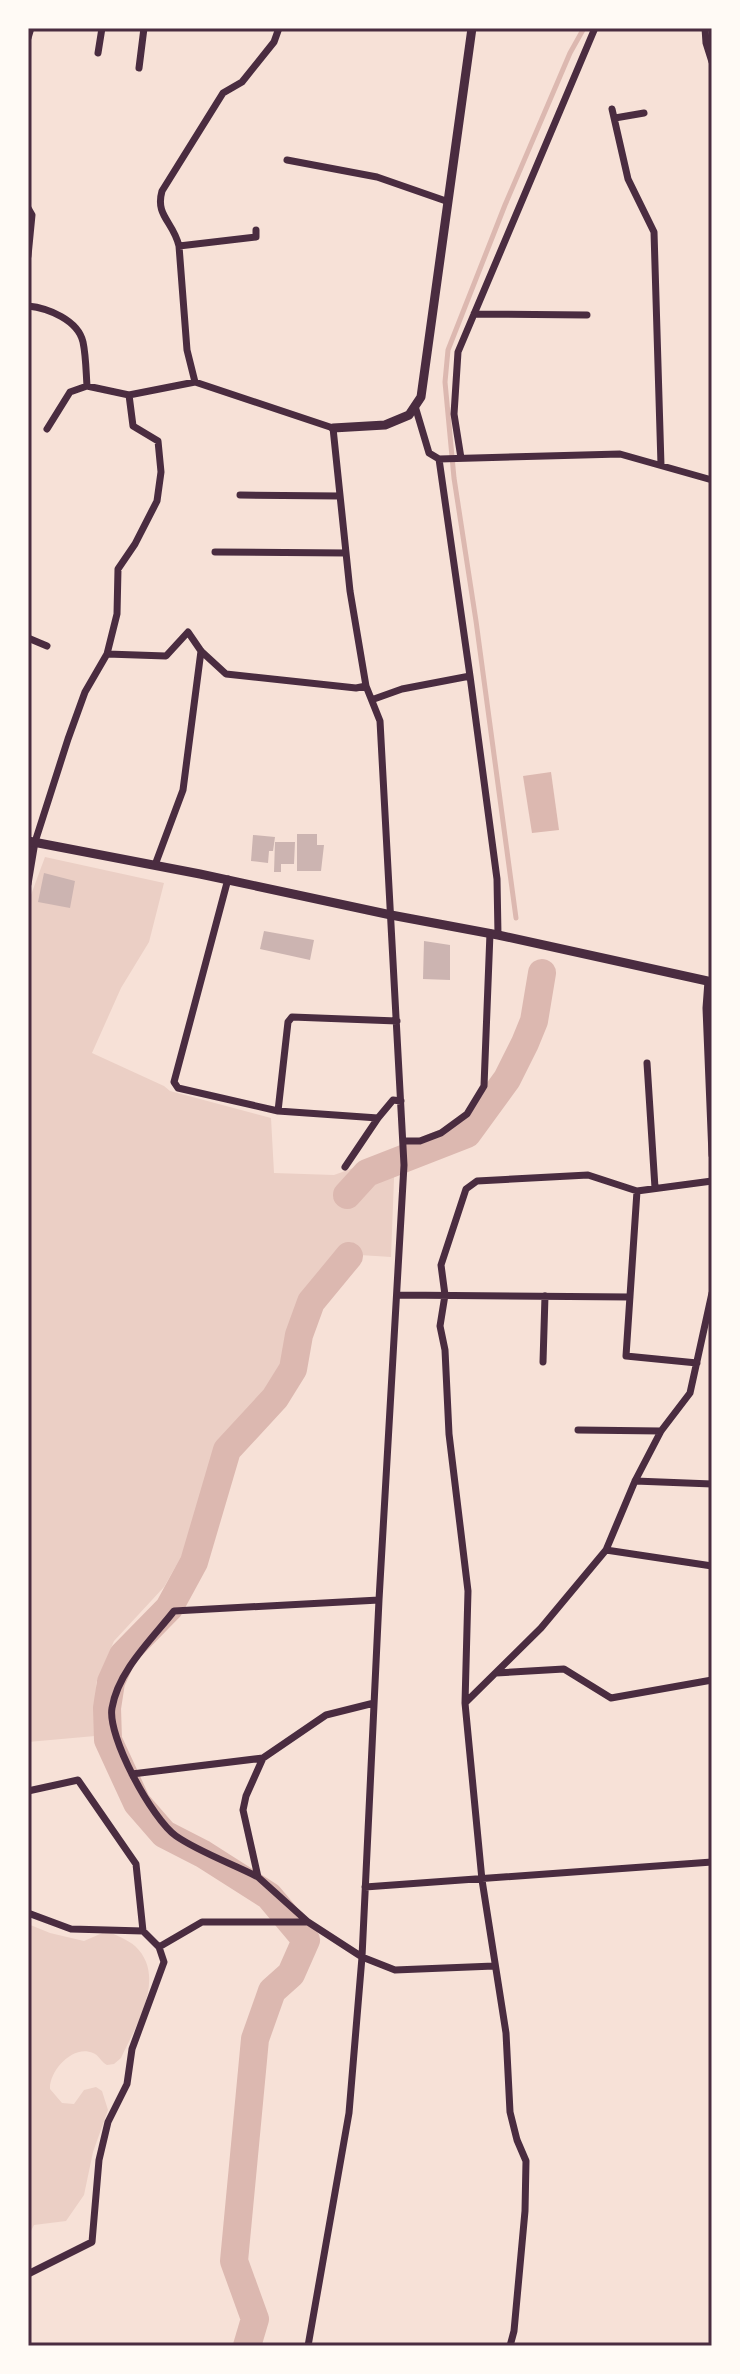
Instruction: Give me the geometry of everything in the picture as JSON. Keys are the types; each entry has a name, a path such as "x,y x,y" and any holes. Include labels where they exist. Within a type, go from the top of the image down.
{"street":[{"path":"28,38 31,28"},
{"path":"98,53 102,28"},
{"path":"139,68 144,28"},
{"path":"195,382 187,350 179,246 175,229 160,210 162,191 223,93 242,82 274,42 279,28"},
{"path":"47,429 70,392 87,386 129,395 195,382 333,428 385,425 409,415 421,397 472,28"},
{"path":"461,458 454,414 458,352 595,28"},
{"path":"705,28 711,59"},
{"path":"612,109 628,179 654,232 661,465"},
{"path":"615,118 644,113"},
{"path":"287,160 377,177 446,201"},
{"path":"28,208 32,215 28,256"},
{"path":"179,246 256,237 256,230"},
{"path":"28,306 54,312 80,333 87,386"},
{"path":"474,314 587,315"},
{"path":"28,884 32,841 85,692 107,654 117,614 118,569 157,501 161,472 158,441 133,426 129,395"},
{"path":"415,405 429,453 439,459 620,454 712,480"},
{"path":"308,2346 349,2113 362,1957 404,1165 380,721 374,699 366,686 346,553 333,428"},
{"path":"404,1143 441,1133 467,1114 484,1086 497,879 439,459"},
{"path":"240,495 340,496"},
{"path":"215,552 346,553"},
{"path":"107,654 166,656 188,632 201,651 226,674 356,688 366,686"},
{"path":"28,638 47,646"},
{"path":"155,865 183,790 201,651"},
{"path":"374,699 402,689 470,676"},
{"path":"32,841 228,879 710,981 706,1008 710,1041 712,1155"},
{"path":"228,879 174,1082 178,1088 278,1111 378,1118"},
{"path":"278,1111 288,1022 292,1017 397,1021"},
{"path":"647,1063 655,1188"},
{"path":"345,1167 393,1100 401,1101"},
{"path":"510,2346 525,2211 526,2161 510,2112 506,2033 482,1880 465,1703 468,1591 449,1434 445,1350 440,1326 445,1295 441,1265 466,1189 477,1181 588,1175 637,1191 712,1181"},
{"path":"637,1191 626,1356 697,1363"},
{"path":"465,1703 541,1628 606,1550 635,1481 661,1431 690,1393 712,1293"},
{"path":"397,1295 630,1297"},
{"path":"543,1362 545,1296"},
{"path":"578,1430 661,1431"},
{"path":"635,1481 712,1484"},
{"path":"606,1550 712,1566"},
{"path":"379,1600 174,1611 129,1670 112,1706 112,1724 132,1774 158,1817 176,1836 258,1877 308,1922 362,1957 395,1970 494,1966"},
{"path":"495,1673 564,1669 611,1698 712,1680"},
{"path":"132,1774 263,1758 326,1715 374,1703"},
{"path":"258,1877 243,1810 263,1758"},
{"path":"28,1791 78,1780 136,1864 143,1931 159,1947 164,1962 132,2049 127,2084 108,2122 99,2160 92,2242 28,2274"},
{"path":"365,1887 712,1862"},
{"path":"28,1913 71,1929 143,1931"},
{"path":"159,1947 202,1922 308,1922"}],"shaded area":[{"path":"551,772 559,830 532,833 523,776"},
{"path":"45,857 164,883 149,942 121,988 92,1053 170,1091 271,1118 274,1173 334,1175 395,1153 391,1257 344,1254 308,1299 291,1367 265,1402 229,1433 196,1530 164,1587 114,1641 96,1683 95,1736 28,1742 28,903"},
{"path":"28,1924 84,1941 107,1931 122,1938 135,1946 144,1958 149,1972 149,1987 146,2002 121,2058 107,2065 93,2053 78,2052 64,2061 53,2075 50,2089 62,2103 74,2104 84,2090 96,2087 102,2091 108,2110 93,2152 84,2195 66,2221 34,2225 28,2237"}],"building":[{"path":"297,834 317,834 317,845 324,845 321,871 297,871"},
{"path":"253,835 275,837 268,863 251,861"},
{"path":"275,842 295,842 294,864 281,864 281,872 274,872"},
{"path":"44,873 75,881 70,908 38,902"},
{"path":"264,931 314,940 310,960 260,949"},
{"path":"424,941 450,945 450,980 423,979"}],"waterway":[{"path":"516,918 454,478 445,382 448,350 505,205 570,53 584,28"},
{"path":"347,1195 367,1173 467,1134 507,1079 525,1043 534,1021 542,973"},
{"path":"247,2346 255,2319 234,2261 255,2039 272,1991 291,1974 306,1940 269,1896 203,1854 164,1834 137,1803 108,1740 107,1708 111,1682 123,1655 169,1608 194,1562 227,1450 275,1398 293,1369 299,1335 311,1302 349,1256"}]}
